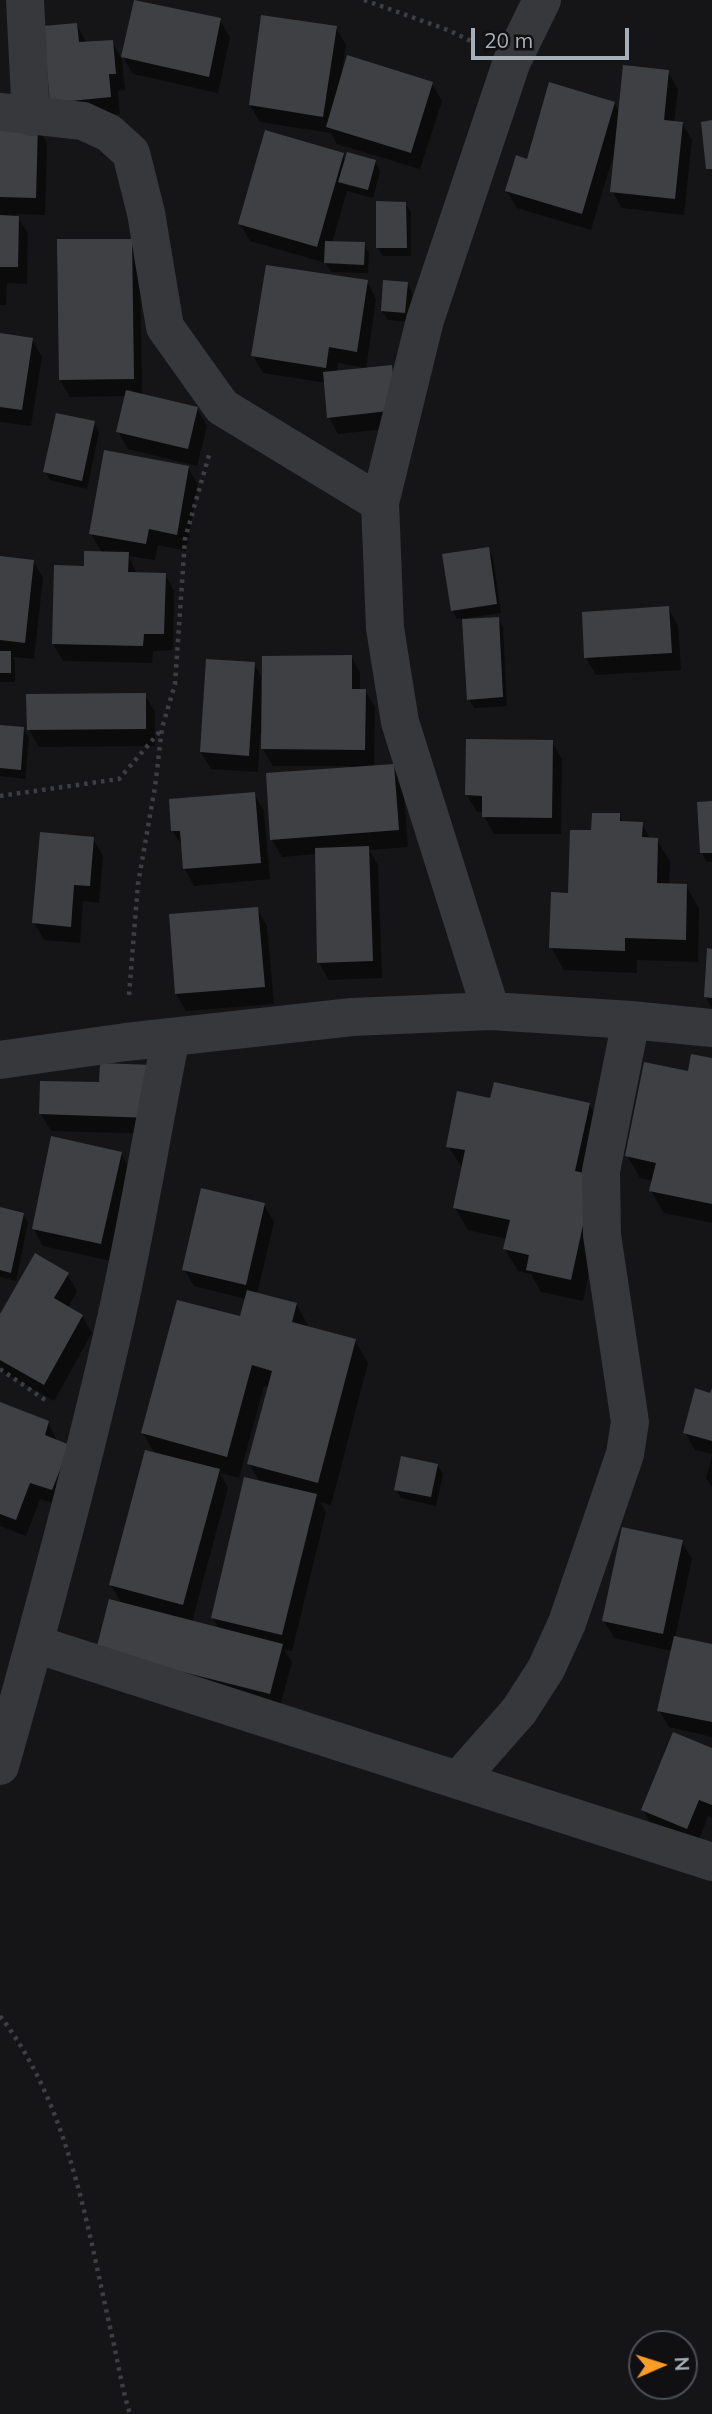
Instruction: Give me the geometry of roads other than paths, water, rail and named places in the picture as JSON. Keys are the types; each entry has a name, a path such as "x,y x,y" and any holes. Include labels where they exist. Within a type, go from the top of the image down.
{"street":[{"path":"25,0 15,114 83,121 109,133 131,153 146,214 165,327 222,407 380,503"},
{"path":"491,1011 400,722 385,628 380,503 425,320 512,61 542,0"},
{"path":"0,1060 126,1042 352,1017 491,1011 712,1028"},
{"path":"459,1779 519,1711 546,1669 567,1623 625,1454 630,1422 602,1235 601,1171 631,1020"},
{"path":"0,1766 86,1447 116,1316 171,1037"},
{"path":"35,1644 712,1862"}]}
